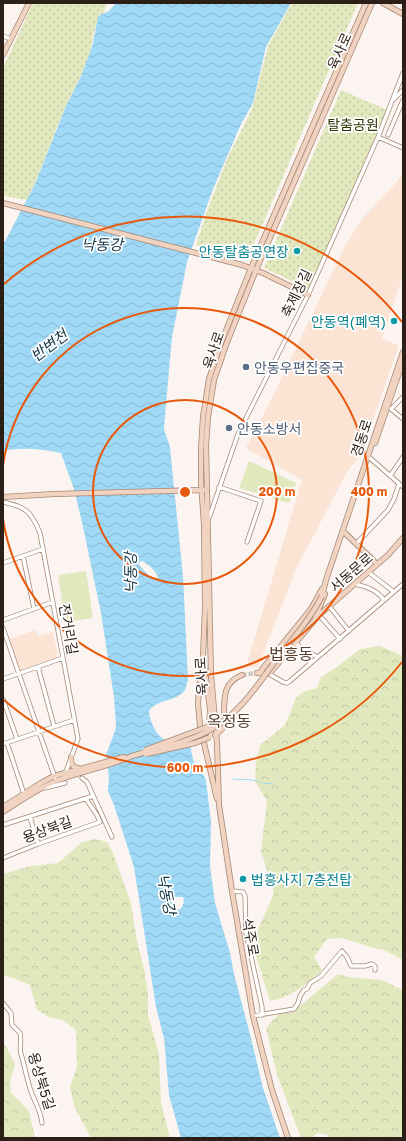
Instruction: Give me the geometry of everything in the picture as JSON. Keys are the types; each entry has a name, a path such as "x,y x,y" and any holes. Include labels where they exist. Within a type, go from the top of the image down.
{"street":[{"path":"3,55 29,3"},
{"name":"육사로","path":"216,735 210,713 203,657 204,490 208,416 214,380 254,269 366,3"},
{"name":"육사로","path":"254,269 372,3"},
{"path":"383,3 403,14"},
{"path":"3,36 11,40"},
{"name":"축제장길","path":"208,521 229,456 244,421 308,295 378,137 403,73"},
{"path":"394,99 403,90"},
{"path":"388,135 403,100"},
{"path":"378,137 403,148"},
{"path":"3,203 242,265 254,269 308,295"},
{"name":"경동로","path":"387,408 403,352"},
{"name":"경동로","path":"132,756 200,735 234,713 309,617 322,596 368,458 403,361"},
{"path":"399,372 403,377"},
{"path":"403,397 387,408 403,419"},
{"path":"390,476 403,457"},
{"path":"368,458 403,488"},
{"path":"356,544 388,510 394,499 399,484"},
{"path":"219,487 261,501 247,542"},
{"path":"4,497 40,494 204,490"},
{"name":"육사로","path":"204,490 208,521 211,675 216,735"},
{"name":"전거리길","path":"3,502 20,507 33,517 40,532 78,739 65,775"},
{"path":"344,532 377,564"},
{"name":"서동문로","path":"313,621 388,555 403,538"},
{"path":"3,563 43,549"},
{"path":"23,556 34,609"},
{"path":"368,572 394,592"},
{"path":"270,674 313,621 323,600 327,580"},
{"path":"327,580 311,609 258,672 270,674 287,683 403,584"},
{"path":"354,584 366,586 380,595 384,600"},
{"path":"3,620 53,602"},
{"path":"329,606 349,631"},
{"path":"319,615 340,639"},
{"path":"3,628 55,779"},
{"path":"296,642 302,649 318,657"},
{"path":"203,657 198,713 219,805"},
{"path":"3,679 63,658"},
{"path":"38,667 54,726"},
{"path":"3,807 24,794 80,769 114,759 154,753 195,743 216,735 222,730 225,724 226,690 229,682 242,675"},
{"path":"3,699 17,739"},
{"path":"65,775 116,763 152,746 207,727 209,725 210,713"},
{"path":"24,794 5,743 74,720"},
{"name":"석주로","path":"216,735 219,805 232,891 254,1016 272,1090 288,1137"},
{"path":"71,757 71,764 80,769"},
{"path":"82,778 87,782 112,837"},
{"path":"3,812 55,779"},
{"path":"42,788 65,783"},
{"path":"3,825 94,796"},
{"path":"86,799 97,815 103,818"},
{"name":"용상북길","path":"3,858 100,822 97,815"},
{"path":"30,817 38,844"},
{"path":"232,891 242,892 245,896 246,933 262,1006 262,1015"},
{"path":"254,1016 294,1009 304,990 307,989 310,983 321,976 342,951 348,957 351,966 365,966 372,964 375,966 375,970"},
{"name":"용상북5길","path":"3,1003 10,1013 12,1025 20,1032 21,1053 32,1093 41,1114 42,1123"}],"shaded area":[{"path":"403,173 403,275 382,339 399,345 361,455 348,470 296,569 258,667 246,667 302,480 246,448 276,390 345,246 362,219 396,183"},
{"path":"36,630 38,636 53,632 58,657 20,670 9,639"}],"green space":[{"path":"33,3 107,3 103,14 100,15 94,31 86,65 66,106 27,200 3,196 3,68"},
{"path":"292,3 358,3 248,258 196,245 227,159 252,109 268,46"},
{"name":"탈춤공원","path":"341,90 387,110 309,289 264,268"},
{"path":"249,461 296,483 289,503 239,488"},
{"path":"86,571 93,618 65,622 58,575"},
{"path":"380,646 403,656 403,960 384,950 342,938 327,939 314,957 322,970 298,990 285,997 270,1001 255,953 255,937 274,893 261,851 267,801 255,781 256,762 260,745 285,725 296,698 303,692 317,688 321,677 337,667 360,649"},
{"path":"96,839 107,842 113,853 131,903 148,994 148,1015 159,1054 161,1102 170,1138 91,1138 74,1106 70,1087 77,1066 76,1030 62,1020 49,1017 37,1010 30,985 3,974 3,874 31,866 58,863 82,842"},
{"path":"338,974 348,977 382,980 403,990 403,1138 329,1138 327,1135 317,1133 312,1138 301,1138 277,1075 266,1028 279,1014 293,1012"},
{"path":"3,1041 15,1064 10,1081 11,1093 29,1111 35,1138 3,1138"}],"water":[{"name":"낙동강","path":"116,3 291,3 266,47 253,103 241,124 213,189 187,262 172,337 164,427 170,448 183,576 188,680 185,690 181,694 177,697 156,704 149,711 155,730 165,740 170,741 186,739 190,741 194,762 206,781 211,822 210,866 215,903 230,953 263,1088 280,1138 181,1138 169,1095 164,1038 156,1007 134,867 108,791 109,777 106,755 116,725 114,697 101,613 74,489 61,453 32,449 3,451 3,245 35,184 66,106 81,76 92,47 98,17 109,11","holes":["142,561 150,566 158,579 151,578 139,565 138,563","174,897 183,897 184,901 179,910 173,907 171,900"]}],"waterway":[{"path":"233,779 260,782"},
{"path":"263,783 274,784"}],"tunnel":[{"path":"242,675 257,673"}],"place":[{"name":"안동탈춤공연장","path":"297,251"},
{"name":"안동역(폐역)","path":"394,321"},
{"name":"안동우편집중국","path":"246,367"},
{"name":"안동소방서","path":"229,428"},
{"name":"법흥사지 7층전탑","path":"243,879"}],"district":[{"name":"법흥동","path":"291,654"},
{"name":"옥정동","path":"229,721"}],"water label":[{"name":"반변천","path":"49,345"}]}
